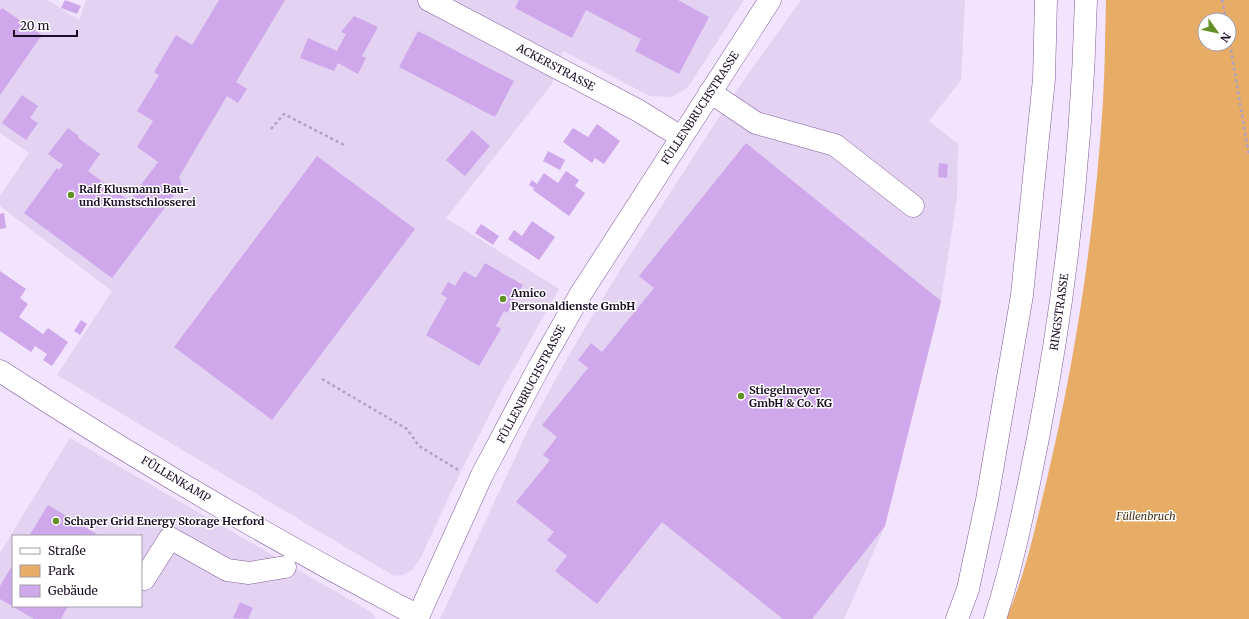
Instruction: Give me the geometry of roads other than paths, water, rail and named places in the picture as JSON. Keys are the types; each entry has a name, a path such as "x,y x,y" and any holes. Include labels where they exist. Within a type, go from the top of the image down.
{"main road":[{"name":"ACKERSTRASSE","path":"429,0 639,111 681,137"},
{"name":"FÜLLENBRUCHSTRASSE","path":"417,618 482,475 539,367 580,295 770,0"},
{"path":"957,619 968,589 987,500 1022,295 1044,79 1046,0"},
{"name":"RINGSTRASSE","path":"995,619 1010,575 1048,389 1063,286 1083,83 1086,0"},
{"path":"710,92 756,123 834,145 913,206"},
{"name":"FÜLLENKAMP","path":"0,371 53,406 207,499 417,618"},
{"path":"144,579 170,538 227,570 249,573 285,567"}],"place":[{"name":"Ralf Klusmann Bau- und Kunstschlosserei","path":"71,195"},
{"name":"Amico Personaldienste GmbH","path":"503,299"},
{"name":"Stiegelmeyer GmbH & Co. KG","path":"741,396"},
{"name":"Schaper Grid Energy Storage Herford","path":"56,521"}],"park label":[{"name":"Füllenbruch","path":"1146,516"}]}
